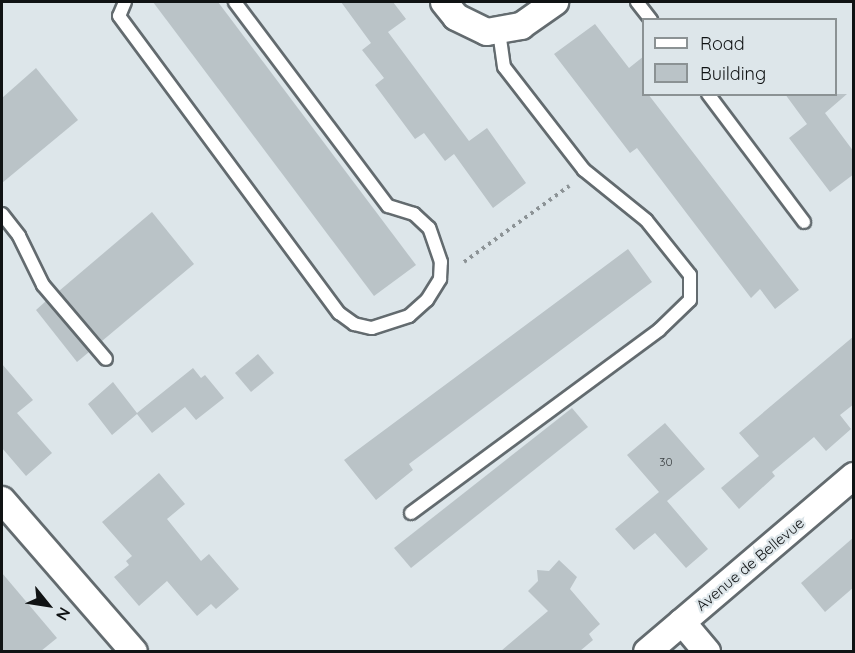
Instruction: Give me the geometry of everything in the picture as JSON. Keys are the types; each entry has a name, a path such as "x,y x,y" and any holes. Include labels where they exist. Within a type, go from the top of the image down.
{"street":[{"path":"444,2 456,17 474,28 500,32 521,26 555,2"},
{"name":"Avenue de Bellevue","path":"646,651 854,476"},
{"path":"2,500 134,651"},
{"path":"682,622 707,651"}],"lane":[{"path":"125,2 119,16 339,313 363,326 391,325 409,316 427,300 440,279 441,262 429,228 414,214 388,207 235,2"},
{"path":"637,2 649,18"},
{"path":"411,513 659,330 690,300 690,275 646,220 584,170 504,67 500,32"},
{"path":"710,96 804,222"},
{"path":"2,214 19,236 43,285 106,359"}],"path":[{"path":"440,279 559,197 584,170"}],"building":[{"path":"153,2 218,2 416,265 374,296"},
{"path":"341,2 393,2 406,19 388,32 469,141 487,128 526,183 493,208 454,154 445,161 424,133 415,139 375,85 384,78 362,50 371,43"},
{"path":"595,24 629,68 642,58 642,96 650,96 799,290 775,309 760,289 751,298 637,148 630,153 554,54"},
{"path":"36,68 78,120 2,183 2,98"},
{"path":"847,94 825,113 854,152 854,174 830,192 789,138 807,124 786,96"},
{"path":"152,212 194,264 102,341 59,291"},
{"path":"628,249 652,282 409,464 413,470 376,500 344,460"},
{"path":"46,301 89,352 77,362 36,310"},
{"path":"854,336 854,404 840,415 851,429 826,451 814,437 772,472 775,476 739,509 721,488 759,456 739,433"},
{"path":"258,354 274,373 251,392 235,373"},
{"path":"2,364 33,400 17,413 52,453 26,476 2,448"},
{"path":"193,368 201,378 205,375 224,398 196,420 185,407 152,433 137,414 112,435 88,404 113,382 137,413"},
{"path":"572,408 588,427 411,568 394,548"},
{"path":"665,423 705,469 667,501 708,549 686,568 655,533 634,550 615,529 659,492 627,455"},
{"path":"159,473 185,504 167,519 201,561 209,554 239,589 216,609 211,604 197,616 167,581 139,606 114,577 129,565 126,561 132,556 102,522"},
{"path":"854,537 854,587 825,612 801,583"},
{"path":"559,560 577,577 570,589 600,624 589,634 593,640 580,651 501,651 548,611 528,591 538,581 537,570 549,571"},
{"path":"2,573 57,638 41,651 2,651"}]}
